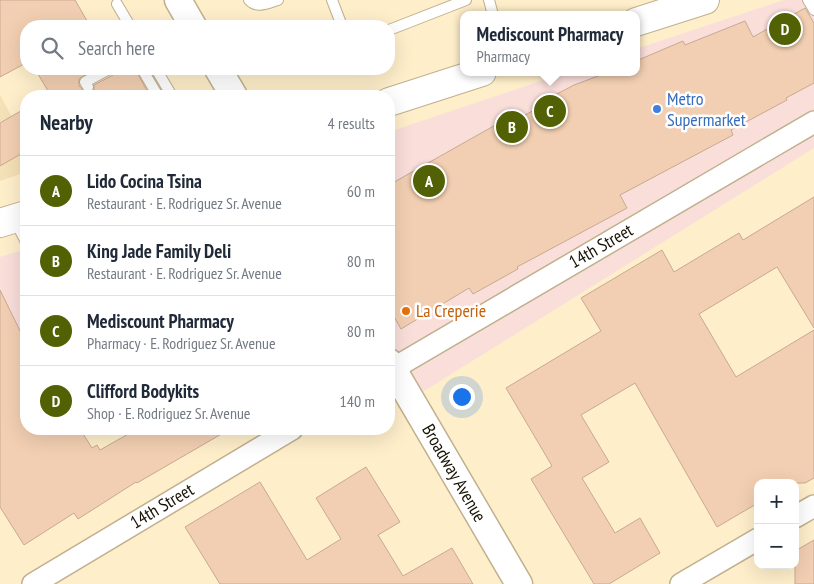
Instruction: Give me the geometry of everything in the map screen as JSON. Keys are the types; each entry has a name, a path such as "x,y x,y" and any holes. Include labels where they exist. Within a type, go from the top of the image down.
{"main road":[{"path":"640,21 706,0"},
{"path":"395,100 470,76"}],"street":[{"path":"178,0 190,20"},
{"path":"222,75 230,90"},
{"name":"14th Street","path":"395,364 814,122"},
{"name":"Broadway Avenue","path":"395,375 519,584"},
{"name":"14th Street","path":"33,584 282,435"},
{"path":"799,515 814,506"},
{"path":"681,584 754,541"}],"lane":[{"path":"249,0 251,3 260,6 278,0"},
{"path":"332,0 340,20"},
{"path":"395,28 466,0"},
{"path":"808,0 814,10"},
{"path":"117,4 126,20"},
{"path":"88,87 85,82 98,75"},
{"path":"146,75 154,90"},
{"path":"160,75 168,90"},
{"path":"13,219 20,231"}],"shaded area":[{"path":"784,0 814,0 814,148 400,406 395,398 395,130 555,76 640,76 640,48"},
{"path":"0,95 20,132 20,174 0,181"},
{"path":"20,251 20,404 0,413 0,257"}],"building":[{"path":"0,0 75,0 87,20 20,20 20,66 0,77"},
{"path":"805,8 814,23 814,83 731,130 733,135 620,195 627,208 517,267 518,269 473,294 469,288 401,329 395,318 395,182 499,123 501,128 538,108 536,105 574,85 598,76 640,76 640,59 683,41 685,45 745,21 753,37"},
{"path":"39,75 85,75 79,79 79,86 84,90 47,90"},
{"path":"113,75 138,75 147,90 94,90 94,85"},
{"path":"20,111 20,154 0,166 0,123"},
{"path":"814,197 814,328 777,267 699,314 736,377 814,330 814,478 805,483 799,483 799,479 754,479 754,505 717,527 635,383 581,415 609,462 582,478 615,533 640,518 660,553 609,584 594,584 531,479 552,466 506,388 601,331 581,298 662,250 674,272 739,233 743,240"},
{"path":"0,290 20,331 20,435 84,435 92,448 97,445 100,450 126,435 220,435 136,482 78,519 74,513 24,545 0,507"},
{"path":"366,467 400,522 378,535 403,576 452,548 473,584 220,584 185,527 260,482 307,560 341,539 316,498"},
{"path":"814,540 814,584 795,584 795,569 799,569 799,549"}],"place":[{"name":"Clifford Bodykits","path":"785,29"},
{"name":"Metro Supermarket","path":"657,109"},
{"name":"Mediscount Pharmacy","path":"550,111"},
{"name":"King Jade Family Deli","path":"512,127"},
{"name":"Lido Cocina Tsina","path":"429,181"},
{"name":"La Creperie","path":"406,311"}]}
